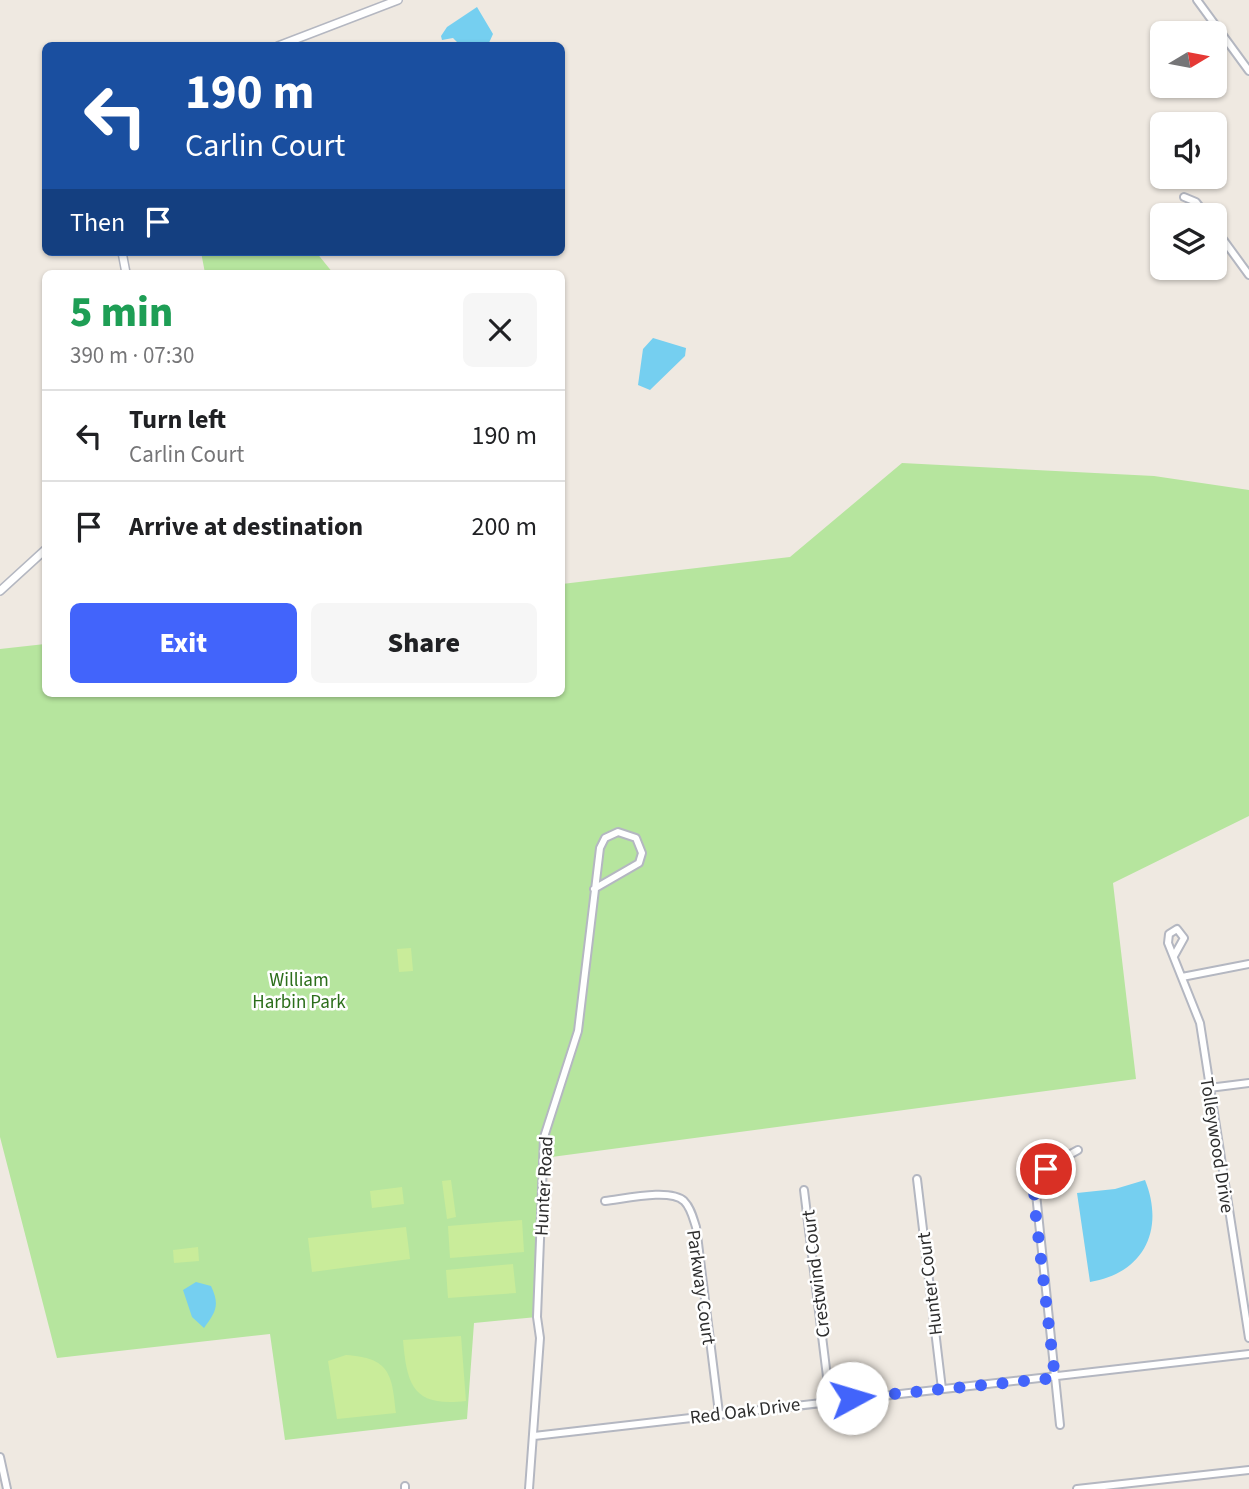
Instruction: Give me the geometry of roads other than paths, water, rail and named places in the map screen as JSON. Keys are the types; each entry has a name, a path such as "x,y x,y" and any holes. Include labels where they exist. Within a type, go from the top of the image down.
{"street":[{"path":"288,42 398,0"},
{"path":"1197,0 1249,71"},
{"path":"1184,197 1197,203"},
{"path":"1227,245 1249,275"},
{"path":"0,592 42,553"},
{"name":"Hunter Road","path":"529,1489 540,1338 537,1313 544,1137 578,1031 594,889 600,848 605,838 618,832 636,838 642,853 639,863 594,889"},
{"name":"Tolleywood Drive","path":"1174,956 1200,1023 1249,1338"},
{"path":"1182,977 1249,964"},
{"path":"1209,1088 1249,1083"},
{"path":"1060,1425 1035,1184 1049,1166 1078,1150"},
{"name":"Hunter Court","path":"917,1179 942,1389"},
{"name":"Crestwind Court","path":"804,1190 830,1401"},
{"name":"Parkway Court","path":"605,1201 671,1195 683,1200 690,1210 696,1227 719,1413"},
{"name":"Red Oak Drive","path":"534,1436 1249,1354"},
{"path":"0,1457 7,1489"},
{"path":"1077,1489 1249,1470"}],"water":[{"path":"477,7 493,34 489,42 457,42 453,38 442,40 441,36 447,27"},
{"path":"653,338 686,348 685,356 650,390 638,385 643,349"},
{"path":"1145,1180 1151,1198 1152,1216 1151,1232 1145,1246 1136,1259 1124,1269 1109,1277 1090,1282 1077,1193 1115,1189"},
{"path":"196,1282 211,1286 216,1303 214,1313 204,1328 192,1317 183,1290"}],"park label":[{"name":"William Harbin Park","path":"299,990"}]}
